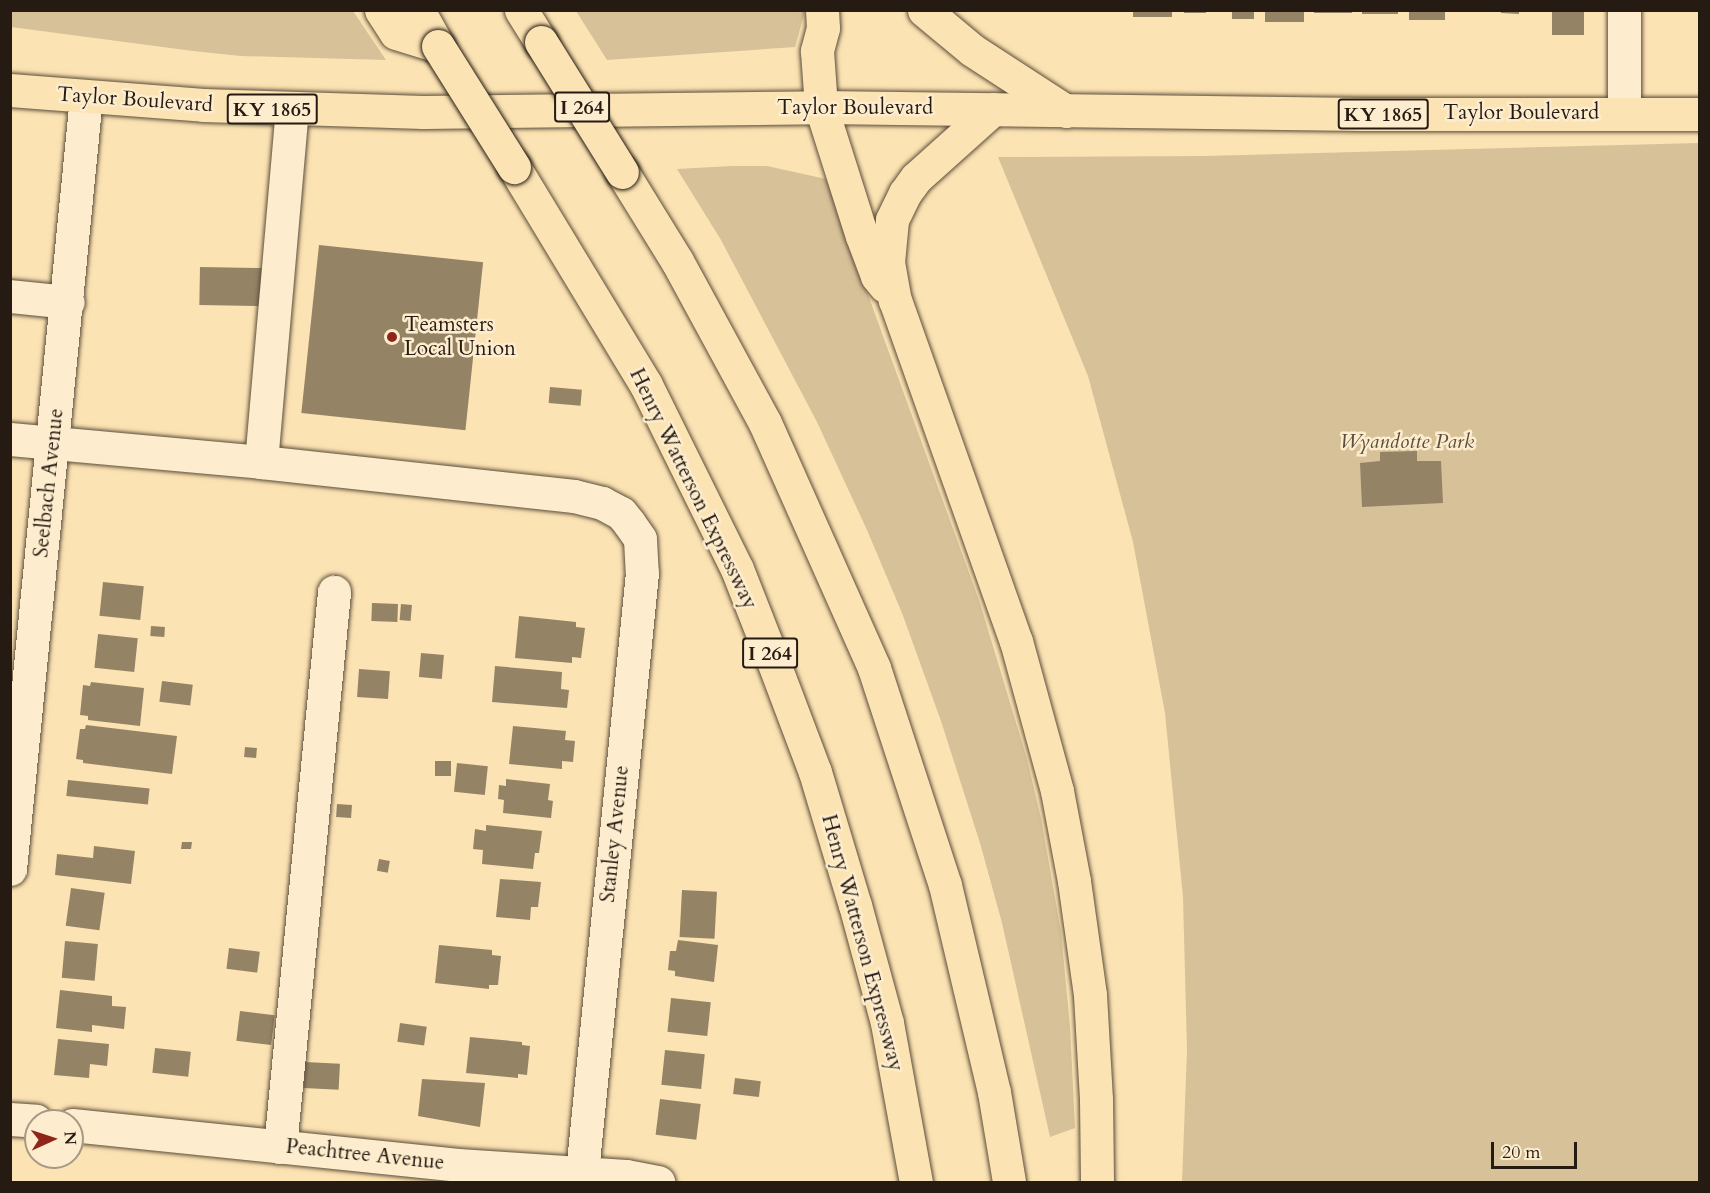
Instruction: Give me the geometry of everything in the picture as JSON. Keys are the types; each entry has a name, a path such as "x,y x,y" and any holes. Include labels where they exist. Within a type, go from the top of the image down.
{"main road":[{"path":"381,10 396,33 438,45"},
{"name":"Henry Watterson Expressway","path":"418,10 646,385 737,569 814,772 855,904 887,1023 911,1144 916,1182"},
{"name":"I 264","path":"521,10 677,261 765,423 874,668 945,885 994,1092 1009,1182"},
{"path":"822,10 823,28 817,51 820,107 877,276 895,300"},
{"path":"924,10 972,51 1066,111"},
{"name":"Taylor Boulevard","path":"10,90 292,110 534,112 820,107 1362,114 1624,112 1700,114"},
{"path":"993,109 916,178 905,193 892,220 888,262 895,300 1016,641 1058,791 1074,881 1090,995 1096,1099 1096,1182"}],"street":[{"path":"1624,10 1624,112"},
{"name":"Seelbach Avenue","path":"10,869 68,302 86,97"},
{"path":"10,439 261,462 292,110"},
{"path":"10,296 68,302"},
{"name":"Stanley Avenue","path":"261,462 574,496 602,503 621,513 640,539 642,573 581,1178"},
{"path":"280,1147 334,592"},
{"name":"Peachtree Avenue","path":"84,1126 581,1178 626,1176 657,1182"}],"green space":[{"path":"11,10 353,11 386,60 241,56 11,27"},
{"path":"576,11 805,11 795,47 607,60"},
{"name":"Wyandotte Park","path":"1699,143 1699,1182 1182,1182 1187,1050 1183,897 1165,713 1133,542 1088,376 998,157 1205,156"},
{"path":"767,166 826,179 980,603 1027,759 1041,818 1061,932 1070,1027 1075,1128 1050,1137 1002,923 980,843 941,721 902,613 817,422 721,240 677,169"}],"building":[{"path":"1133,10 1172,10 1172,17 1133,17"},
{"path":"1184,10 1206,10 1206,13 1184,13"},
{"path":"1232,10 1254,10 1254,19 1232,19"},
{"path":"1265,10 1304,10 1304,22 1265,22"},
{"path":"1314,10 1352,10 1352,13 1314,13"},
{"path":"1362,10 1398,10 1398,14 1362,14"},
{"path":"1409,10 1445,10 1445,20 1409,20"},
{"path":"1500,10 1519,10 1519,14 1501,13"},
{"path":"1552,10 1584,10 1584,35 1552,35"},
{"name":"Teamsters Local Union","path":"319,245 483,262 465,430 301,413"},
{"path":"200,267 264,268 263,306 199,305"},
{"path":"550,387 582,390 580,406 549,403"},
{"path":"1417,451 1417,461 1441,461 1443,503 1362,507 1360,463 1380,461 1380,452"},
{"path":"103,582 144,586 140,620 99,616"},
{"path":"372,603 398,604 397,622 371,621"},
{"path":"401,604 412,605 411,621 400,620"},
{"path":"519,616 576,622 576,627 585,628 581,658 572,657 572,663 515,658"},
{"path":"151,626 165,627 164,637 150,636"},
{"path":"98,634 138,638 134,672 94,668"},
{"path":"421,653 444,655 442,679 419,677"},
{"path":"495,666 562,672 561,689 569,690 567,708 492,702"},
{"path":"359,669 390,671 388,699 357,697"},
{"path":"162,681 193,685 190,706 159,702"},
{"path":"91,682 144,688 140,726 88,720 88,716 80,715 83,685 90,686"},
{"path":"86,725 177,736 172,774 83,763 83,760 76,759 80,729 85,729"},
{"path":"513,726 566,731 565,740 575,741 573,762 562,761 562,769 509,764"},
{"path":"245,747 257,748 256,758 244,757"},
{"path":"435,761 451,761 451,776 435,776"},
{"path":"457,763 488,766 485,795 454,792"},
{"path":"506,779 550,784 548,800 553,801 551,818 503,813 504,800 498,799 499,785 506,786"},
{"path":"68,780 150,789 148,804 66,796"},
{"path":"337,804 352,805 351,818 336,817"},
{"path":"486,825 542,831 539,853 535,853 533,869 482,864 483,850 473,849 475,829 486,831"},
{"path":"182,842 192,842 191,849 181,849"},
{"path":"94,846 135,851 131,884 55,875 57,854 93,858"},
{"path":"379,859 390,861 388,873 377,871"},
{"path":"500,879 541,882 538,907 531,907 530,920 496,917"},
{"path":"71,888 105,893 99,930 66,926"},
{"path":"682,890 717,892 714,939 680,937"},
{"path":"678,940 718,945 714,982 675,976 675,971 668,970 670,951 676,951"},
{"path":"65,941 98,944 95,981 62,978"},
{"path":"439,945 492,950 492,955 501,956 498,985 489,985 489,989 435,983"},
{"path":"229,948 260,952 257,973 226,969"},
{"path":"60,990 112,996 112,1006 126,1007 124,1029 92,1025 92,1032 56,1028"},
{"path":"671,998 711,1002 707,1036 667,1032"},
{"path":"240,1011 275,1015 271,1045 236,1041"},
{"path":"400,1023 427,1027 424,1046 397,1042"},
{"path":"470,1037 522,1042 522,1045 530,1046 527,1075 518,1074 518,1078 466,1073"},
{"path":"58,1039 109,1044 107,1066 90,1064 89,1078 54,1075"},
{"path":"155,1048 191,1052 188,1077 152,1073"},
{"path":"665,1050 705,1054 701,1089 661,1085"},
{"path":"305,1062 340,1064 339,1090 304,1088"},
{"path":"735,1078 761,1081 759,1097 733,1094"},
{"path":"422,1079 485,1083 480,1127 418,1116"},
{"path":"660,1099 701,1104 696,1140 656,1135"}],"place":[{"name":"Teamsters Local Union","path":"392,337"}]}
